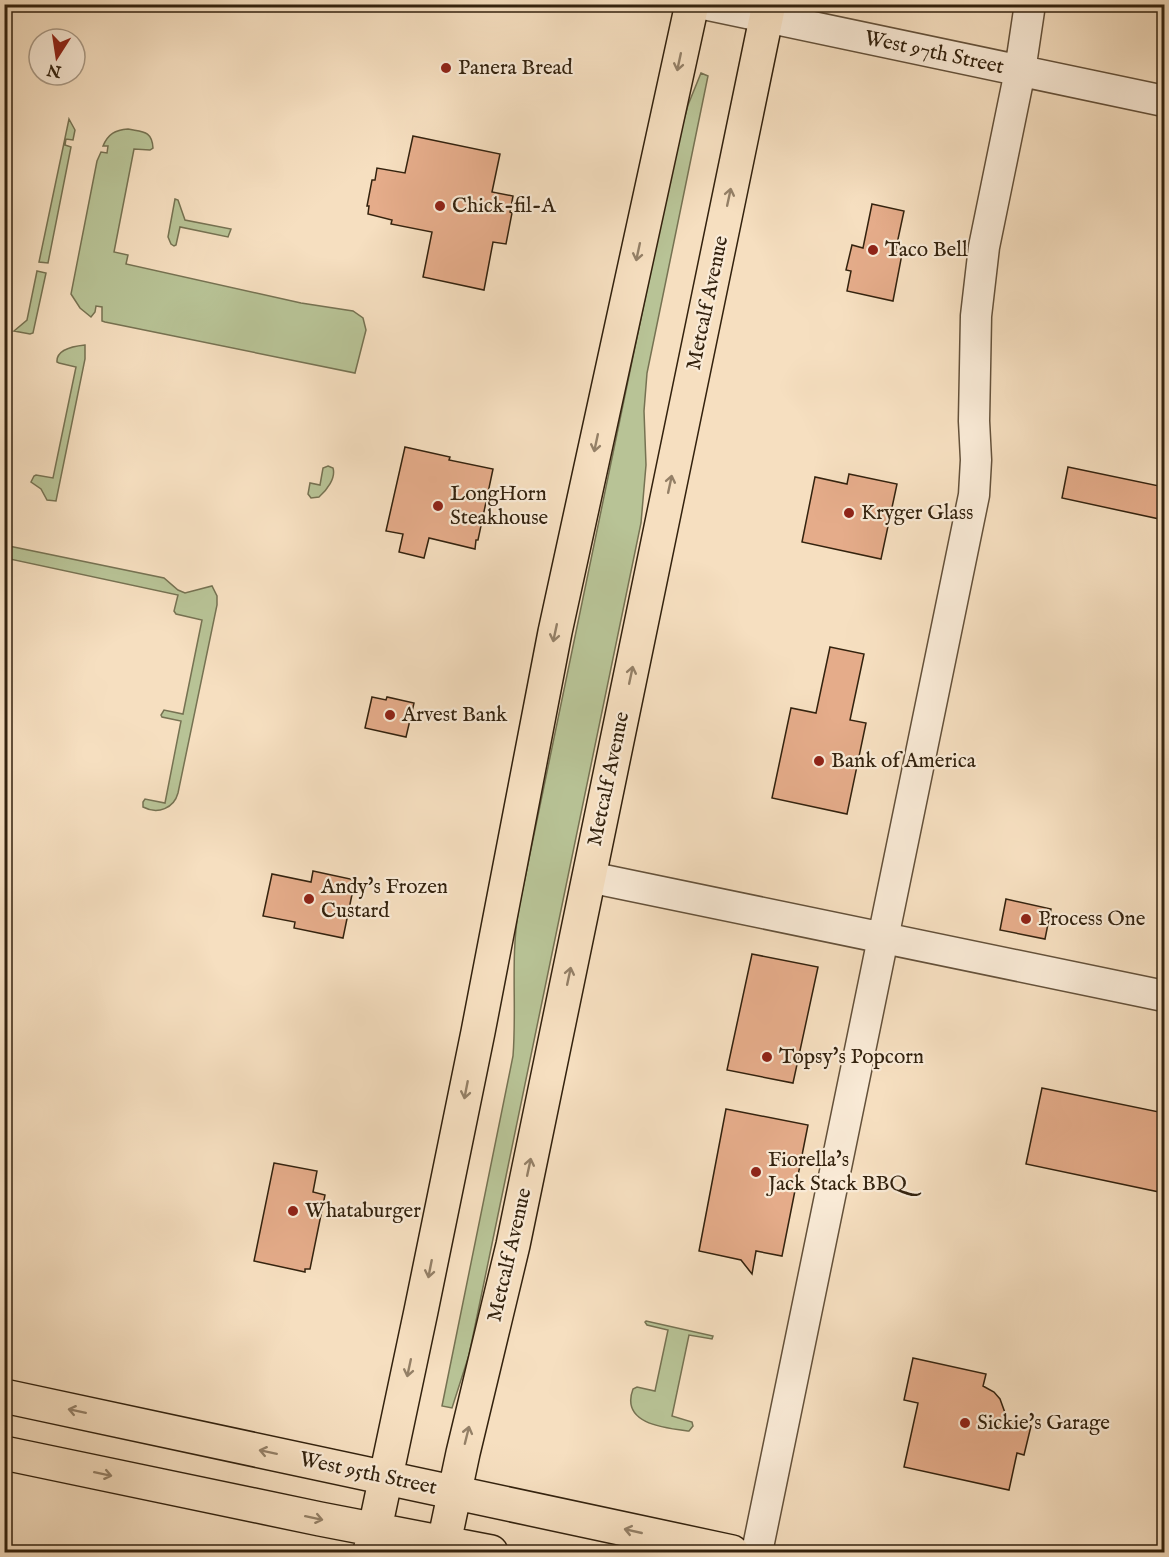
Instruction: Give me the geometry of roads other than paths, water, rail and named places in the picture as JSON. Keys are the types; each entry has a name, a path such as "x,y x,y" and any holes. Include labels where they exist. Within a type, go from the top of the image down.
{"main road":[{"path":"373,1541 480,1021 555,632 692,4"},
{"name":"Metcalf Avenue","path":"443,1548 454,1492 513,1245 767,11"},
{"name":"West 95th Street","path":"4,1396 732,1552"},
{"path":"4,1453 373,1541 491,1552"}],"street":[{"name":"West 97th Street","path":"704,4 767,11 1020,71 1164,101"},
{"path":"757,1552 974,495 976,316 981,270 1020,71 1030,4"},
{"path":"589,877 1164,996"}],"place":[{"name":"Panera Bread","path":"446,68"},
{"name":"Chick-fil-A","path":"440,206"},
{"name":"Taco Bell","path":"873,250"},
{"name":"LongHorn Steakhouse","path":"438,506"},
{"name":"Kryger Glass","path":"849,513"},
{"name":"Arvest Bank","path":"390,715"},
{"name":"Bank of America","path":"819,761"},
{"name":"Andy's Frozen Custard","path":"309,899"},
{"name":"Process One","path":"1026,919"},
{"name":"Topsy's Popcorn","path":"767,1057"},
{"name":"Fiorella's Jack Stack BBQ","path":"756,1172"},
{"name":"Whataburger","path":"293,1211"},
{"name":"Sickie's Garage","path":"965,1423"}]}
